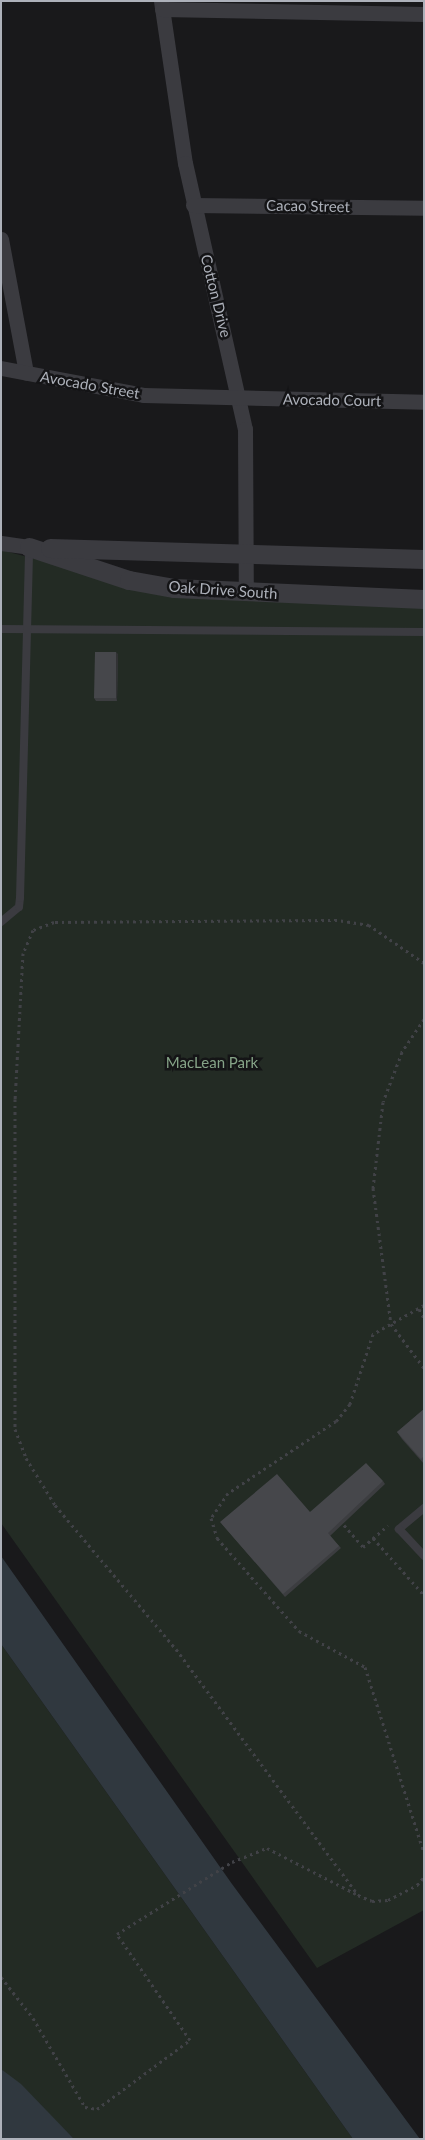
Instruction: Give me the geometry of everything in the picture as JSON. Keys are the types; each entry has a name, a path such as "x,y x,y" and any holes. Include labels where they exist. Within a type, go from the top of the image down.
{"street":[{"path":"162,5 424,14"},
{"name":"Cotton Drive","path":"162,5 193,205 240,398 245,429 246,593"},
{"name":"Cacao Street","path":"193,205 424,208"},
{"path":"1,239 26,373"},
{"name":"Avocado Street","path":"1,368 136,394 240,398"},
{"name":"Avocado Court","path":"240,398 424,402"},
{"name":"Oak Drive South","path":"1,543 29,547 246,556 424,560"},
{"name":"Oak Drive South","path":"29,547 129,580 246,593 424,599"}],"lane":[{"path":"1,922 19,907 20,898 25,627 29,547"},
{"path":"1,629 25,627 424,632"},
{"path":"424,1508 399,1529 424,1556"}],"path":[{"path":"358,1895 176,1649 55,1505 18,1441 15,1100 23,953 33,930 54,922 337,920 369,925 424,963"},
{"path":"424,1019 402,1052 383,1102 374,1149 378,1236 391,1324 424,1368"},
{"path":"424,1305 373,1334 350,1404 336,1421 228,1493 216,1507 211,1528 299,1631 365,1667 424,1853"},
{"path":"419,1309 424,1318"},
{"path":"344,1525 363,1547 395,1519"},
{"path":"373,1538 424,1596"},
{"path":"1,1977 33,2018 85,2107 97,2109 190,2040 117,1934 173,1897 232,1862 267,1848 372,1901 388,1900 417,1886 424,1876"}],"green space":[{"name":"MacLean Park","path":"1,550 139,586 424,602 424,1910 317,1968 1,1523"},
{"path":"1,1644 353,2139 74,2139 1,2069"}],"shaded area":[{"path":"1,1556 232,1884 420,2139 353,2139 1,1644"},
{"path":"1,2069 21,2084 74,2139 1,2139"}],"building":[{"path":"95,652 116,652 116,698 94,698"},
{"path":"424,1409 424,1456 421,1459 397,1432"},
{"path":"366,1463 383,1481 328,1533 339,1546 283,1594 220,1522 277,1474 310,1512"}]}
